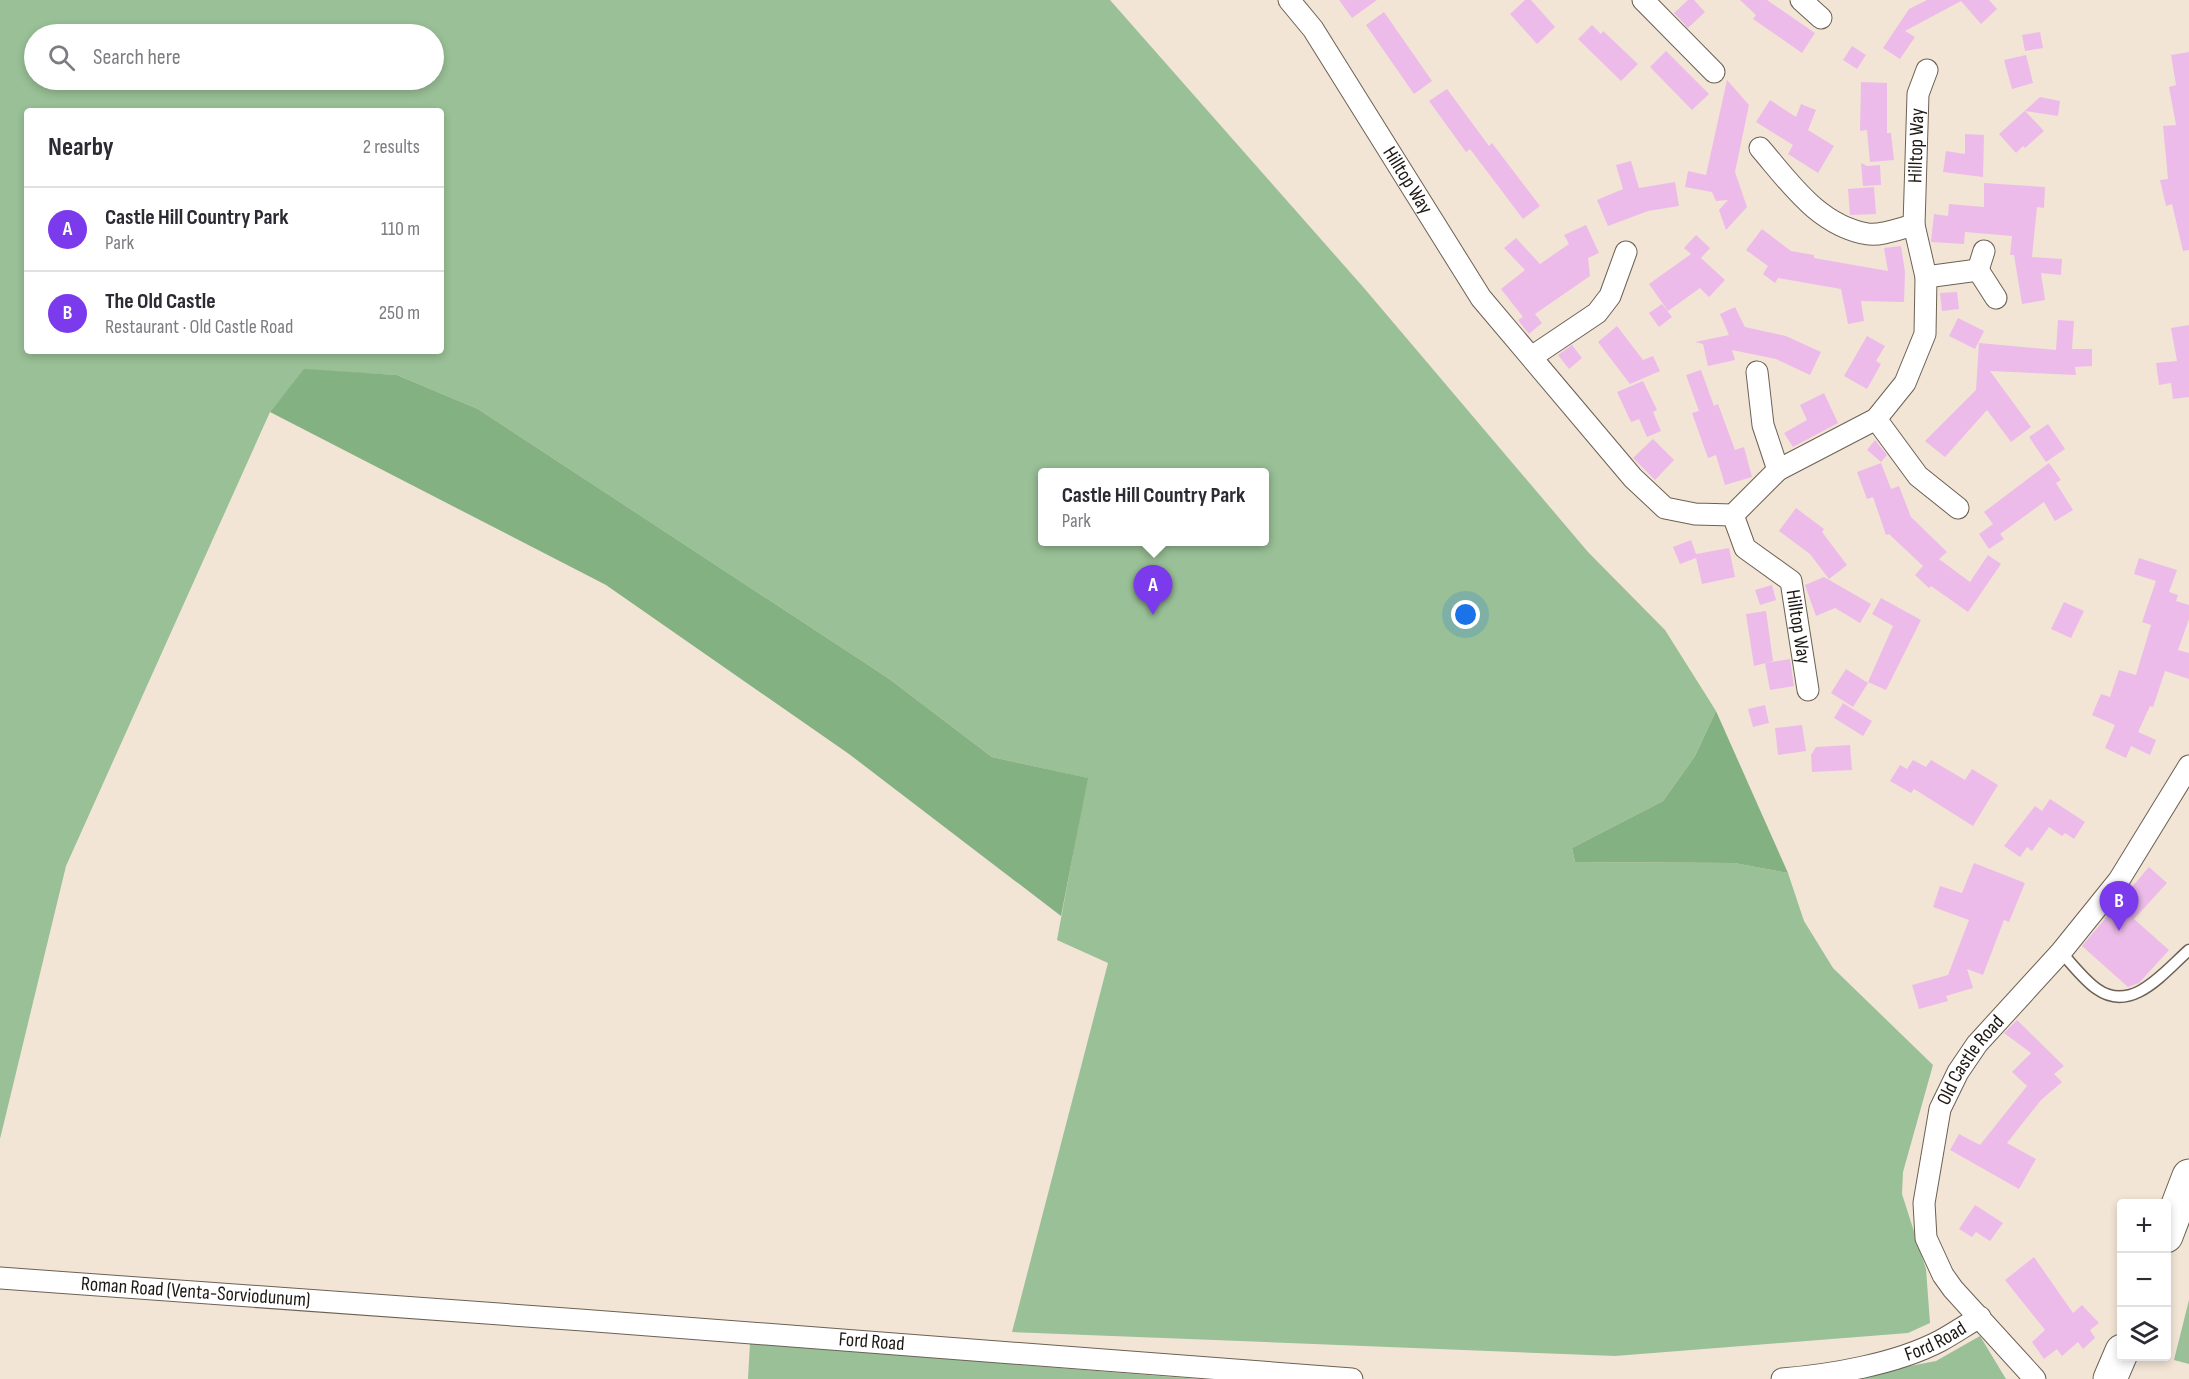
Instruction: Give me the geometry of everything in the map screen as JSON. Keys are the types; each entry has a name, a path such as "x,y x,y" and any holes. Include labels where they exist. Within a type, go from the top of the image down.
{"main road":[{"path":"2171,1223 2189,1176"},
{"path":"2110,1379 2117,1361"}],"street":[{"name":"Hilltop Way","path":"1289,0 1312,29 1481,298 1533,356 1633,478 1665,508 1695,514 1733,515 1778,470 1876,419 1905,383 1925,334 1926,277 1914,225 1918,94 1927,70"},
{"path":"1643,0 1714,72"},
{"path":"1801,0 1821,18"},
{"path":"1760,148 1797,191 1827,220 1870,235 1914,225"},
{"path":"1533,356 1597,313 1611,296 1626,252"},
{"path":"1926,277 1981,260 1996,298"},
{"path":"1757,372 1762,425 1778,470"},
{"path":"1876,419 1918,476 1958,508"},
{"name":"Hilltop Way","path":"1733,515 1745,548 1791,581 1808,690"},
{"name":"Old Castle Road","path":"2035,1379 1943,1275 1926,1238 1924,1203 1940,1109 1958,1072 1977,1044 2061,952 2119,880 2189,766"},
{"name":"Roman Road (Venta-Sorviodunum)","path":"0,1278 392,1304"},
{"name":"Ford Road","path":"392,1304 618,1325 1352,1379"},
{"name":"Ford Road","path":"1782,1379 1816,1376 1873,1365 1938,1342 1980,1317"}],"lane":[{"path":"2061,952 2096,989 2117,998 2140,993 2189,950"}],"green space":[{"path":"0,0 1110,0 1364,288 1588,552 1665,630 1716,711 1695,756 1663,801 1572,848 1575,862 1734,863 1788,873 1804,921 1833,968 1933,1065 1903,1172 1902,1194 1926,1269 1930,1323 1908,1333 1615,1356 1012,1332 1108,963 1057,940 1087,778 992,757 888,678 478,409 397,375 304,370 270,412 66,866 0,1139"},
{"path":"304,369 397,375 478,409 888,678 992,757 1088,778 1061,916 849,754 606,585 270,412"},
{"path":"1716,711 1788,873 1734,863 1575,862 1572,848 1663,801 1695,756"},
{"path":"2189,1300 2189,1364 2174,1360"},
{"path":"1980,1336 2006,1379 1843,1379 1936,1361"},
{"path":"750,1343 1198,1379 748,1379"}],"building":[{"path":"1339,0 1377,0 1352,18"},
{"path":"1525,0 1531,0 1555,27 1537,44 1510,14"},
{"path":"1688,0 1694,0 1705,12 1688,28 1674,13"},
{"path":"1740,0 1767,0 1815,33 1802,53 1753,19 1756,15"},
{"path":"1927,0 1989,0 1997,9 1981,24 1961,1 1905,31 1915,37 1900,59 1883,48 1909,9"},
{"path":"1384,12 1432,81 1414,94 1366,25"},
{"path":"1592,25 1601,34 1603,31 1638,64 1621,81 1578,39"},
{"path":"2040,32 2043,48 2025,51 2022,35"},
{"path":"1852,46 1866,55 1857,69 1843,60"},
{"path":"1666,51 1709,94 1692,110 1650,67"},
{"path":"2189,52 2189,250 2183,251 2172,204 2166,206 2160,180 2168,179 2163,126 2176,125 2169,87 2176,85 2171,55"},
{"path":"2026,55 2033,83 2012,89 2004,60"},
{"path":"1727,80 1749,105 1735,172 1747,207 1726,230 1719,210 1728,200 1716,201 1712,192 1685,187 1688,171 1706,175"},
{"path":"1861,82 1887,83 1887,133 1891,133 1894,160 1870,162 1867,130 1860,131"},
{"path":"1447,89 1489,146 1492,143 1540,206 1523,219 1470,149 1466,152 1429,101"},
{"path":"2040,97 2060,101 2058,116 2025,111 2044,131 2016,153 1999,134"},
{"path":"1770,100 1796,117 1801,104 1816,110 1808,130 1834,146 1818,173 1788,154 1793,145 1756,122"},
{"path":"1965,134 1984,135 1983,177 1943,172 1946,151 1965,154"},
{"path":"1631,161 1639,188 1675,182 1679,206 1648,211 1608,226 1597,200 1623,189 1616,165"},
{"path":"1861,163 1867,166 1880,165 1881,185 1863,186"},
{"path":"1984,183 2045,187 2044,208 2037,207 2032,257 2062,259 2061,275 2041,273 2045,300 2022,304 2014,255 2010,255 2012,236 1965,232 1964,244 1931,242 1934,214 1948,216 1949,204 1984,207"},
{"path":"1874,187 1876,214 1850,215 1848,189"},
{"path":"1586,225 1599,253 1588,258 1590,276 1535,314 1542,323 1529,334 1518,320 1523,317 1501,289 1525,270 1504,248 1516,238 1540,264 1569,244 1564,235"},
{"path":"1762,229 1791,251 1814,255 1814,258 1888,271 1884,248 1901,246 1905,272 1904,302 1861,301 1864,321 1848,324 1841,289 1778,278 1775,283 1763,274 1768,266 1746,250"},
{"path":"1696,235 1710,248 1701,258 1725,280 1709,297 1700,288 1668,311 1649,284 1691,254 1684,248"},
{"path":"1957,292 1959,309 1942,311 1940,293"},
{"path":"1662,304 1672,317 1659,327 1649,313"},
{"path":"1735,307 1745,327 1786,336 1821,352 1810,375 1776,359 1732,350 1735,360 1708,366 1703,344 1695,342 1729,335 1720,314"},
{"path":"1958,318 1984,331 1975,349 1949,336"},
{"path":"2058,320 2074,321 2072,349 2092,349 2092,366 2075,367 2076,375 1990,371 2031,427 2011,442 1987,410 1945,457 1925,441 1976,390 1979,343 2056,350"},
{"path":"2189,325 2189,397 2173,399 2171,383 2159,385 2156,363 2177,361 2171,328"},
{"path":"1617,326 1643,360 1653,356 1660,371 1630,384 1598,342"},
{"path":"1867,336 1885,346 1876,361 1881,364 1867,389 1844,376"},
{"path":"1572,345 1582,358 1569,369 1558,355"},
{"path":"1701,370 1714,406 1718,404 1735,450 1744,447 1752,477 1725,485 1716,455 1708,458 1692,413 1699,411 1686,375"},
{"path":"1643,381 1657,410 1653,412 1661,431 1647,437 1639,419 1631,422 1617,392"},
{"path":"1824,393 1838,423 1793,447 1784,433 1807,420 1800,405"},
{"path":"2048,424 2065,449 2046,462 2029,437"},
{"path":"1653,439 1674,460 1655,480 1633,458"},
{"path":"1875,440 1887,455 1881,462 1867,450"},
{"path":"1881,463 1891,489 1899,486 1911,517 1947,552 1939,559 1970,582 1988,555 2001,564 1968,612 1931,586 1929,588 1915,575 1923,566 1889,534 1886,535 1873,497 1867,499 1857,472"},
{"path":"2049,463 2061,480 2056,483 2073,510 2055,521 2044,502 2000,534 2004,539 1989,549 1979,534 1993,524 1984,512"},
{"path":"1796,508 1824,529 1822,532 1847,565 1829,579 1810,554 1779,531"},
{"path":"1691,540 1696,554 1729,548 1735,577 1702,584 1696,558 1680,564 1673,547"},
{"path":"2139,558 2177,570 2169,592 2178,595 2176,601 2189,605 2189,619 2178,650 2189,653 2189,679 2165,671 2153,707 2150,706 2138,732 2156,740 2150,755 2131,746 2126,758 2105,748 2115,725 2092,715 2101,694 2110,697 2119,670 2136,675 2151,625 2142,622 2156,581 2134,574"},
{"path":"1824,577 1871,604 1860,623 1835,608 1816,616 1805,585"},
{"path":"1772,585 1776,600 1760,605 1755,590"},
{"path":"1881,598 1921,620 1886,690 1868,682 1893,626 1872,614"},
{"path":"2064,602 2084,611 2071,638 2051,629"},
{"path":"1766,611 1773,661 1754,666 1746,614"},
{"path":"1790,659 1794,686 1770,690 1765,663"},
{"path":"1846,669 1868,683 1853,707 1831,693"},
{"path":"1843,703 1872,721 1863,736 1834,718"},
{"path":"1765,705 1769,723 1753,727 1748,709"},
{"path":"1802,725 1806,751 1778,755 1775,728"},
{"path":"1850,745 1852,770 1812,772 1811,755 1816,747"},
{"path":"1913,760 1926,767 1931,760 1965,780 1972,769 1998,785 1973,826 1914,789 1911,793 1890,781 1900,765 1907,769"},
{"path":"2050,799 2085,822 2074,839 2065,833 2062,836 2049,827 2032,851 2027,847 2020,857 2004,846 2035,806 2042,811"},
{"path":"1974,863 2025,883 2009,922 2004,920 1983,975 1967,969 1973,988 1946,996 1948,1001 1919,1009 1912,985 1948,975 1969,920 1933,907 1940,886 1962,893"},
{"path":"2149,867 2167,883 2134,919 2169,950 2139,983 2128,987 2082,946"},
{"path":"2017,1020 2064,1066 2054,1074 2062,1082 2041,1100 2007,1143 2036,1159 2019,1189 1950,1150 1959,1134 1980,1145 2027,1086 2012,1072 2031,1053 2004,1033"},
{"path":"1975,1205 2003,1223 1990,1241 1976,1232 1972,1237 1959,1229"},
{"path":"2034,1257 2073,1313 2082,1305 2099,1323 2090,1330 2095,1338 2083,1349 2078,1342 2062,1356 2057,1349 2044,1359 2032,1342 2045,1330 2005,1280"}],"place":[{"name":"Castle Hill Country Park","path":"1153,615"},
{"name":"The Old Castle","path":"2119,931"}]}
